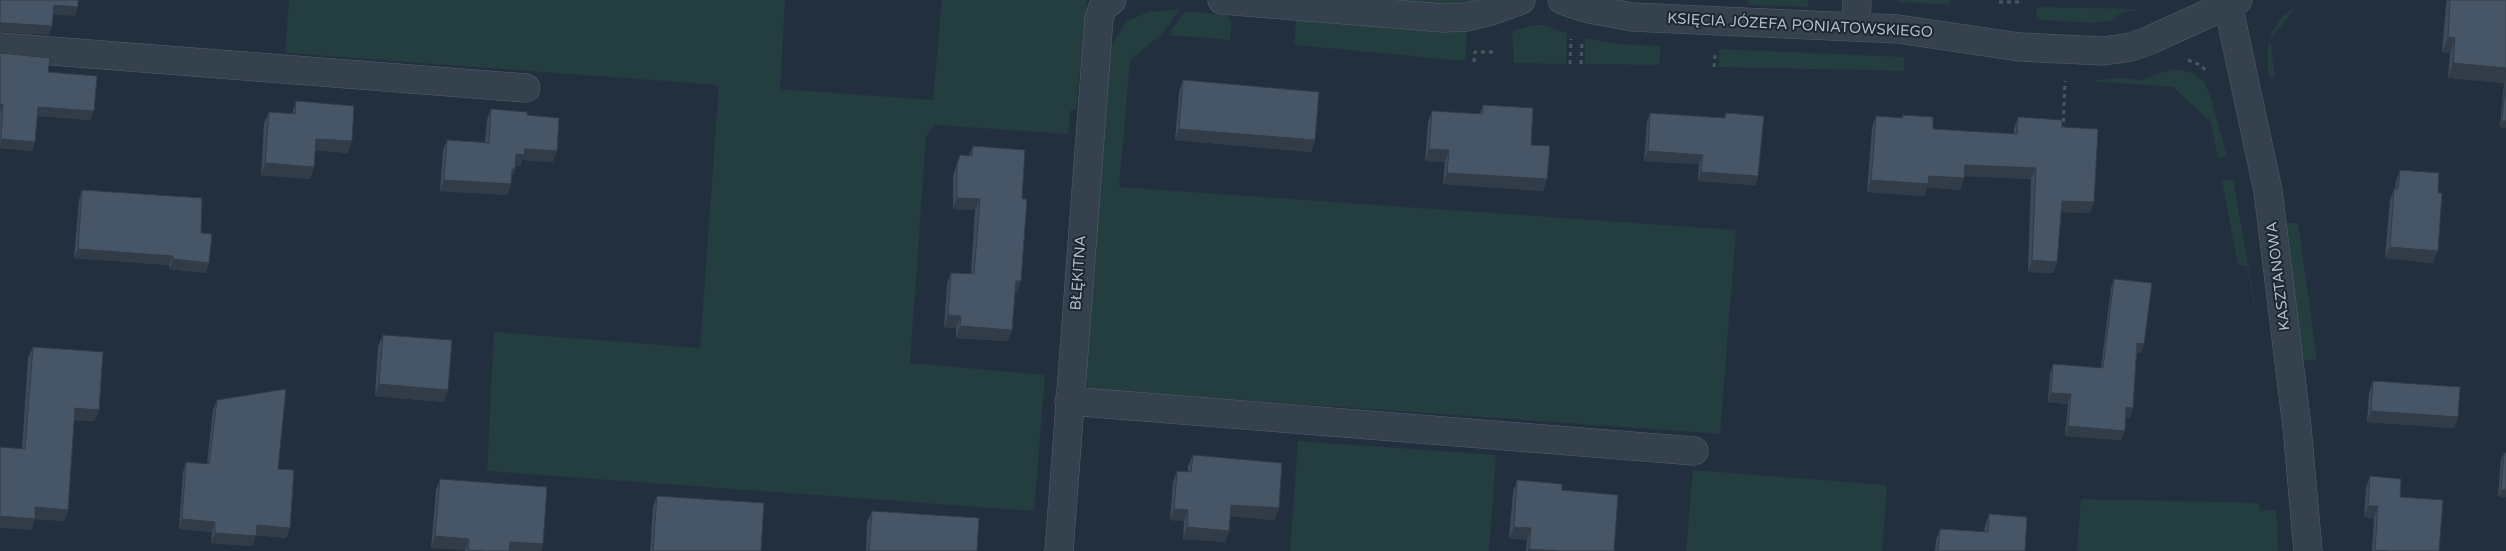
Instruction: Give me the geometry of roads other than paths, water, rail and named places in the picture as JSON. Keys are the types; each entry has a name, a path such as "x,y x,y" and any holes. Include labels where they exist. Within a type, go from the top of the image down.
{"street":[{"name":"BŁĘKITNA","path":"1059,551 1099,18 1103,7 1112,0"},
{"path":"1222,0 1449,18 1488,12 1521,0"},
{"name":"KSIĘCIA JÓZEFA PONIATOWSKIEGO","path":"1562,0 1585,8 1632,17 1857,13 1926,31 2019,47 2104,51 2132,47 2231,2"},
{"name":"KASZTANOWA","path":"2231,2 2268,191 2297,428 2308,551"},
{"path":"0,47 526,88"},
{"path":"1069,401 1694,451"}]}
